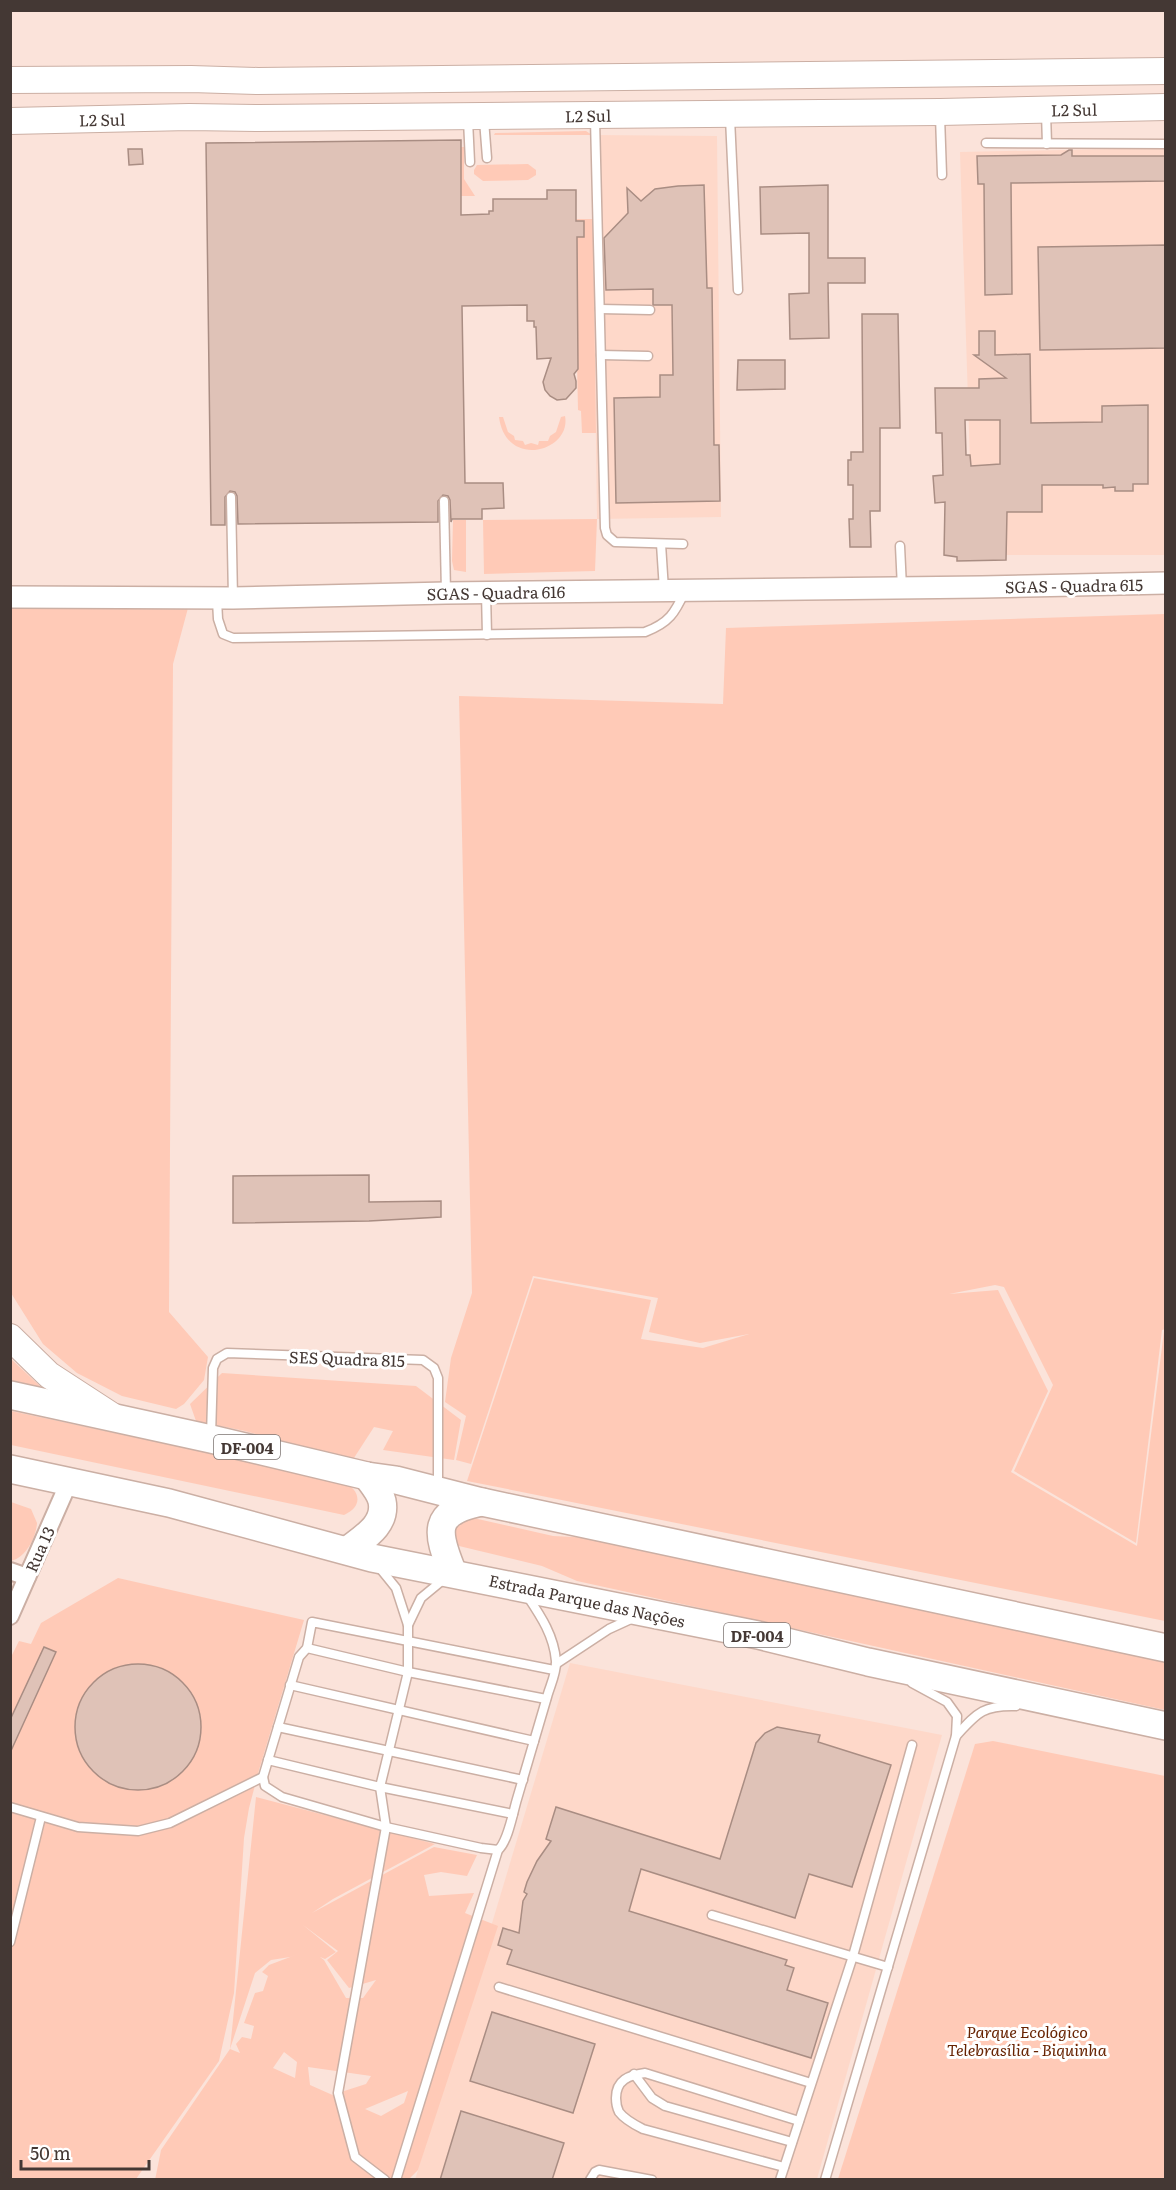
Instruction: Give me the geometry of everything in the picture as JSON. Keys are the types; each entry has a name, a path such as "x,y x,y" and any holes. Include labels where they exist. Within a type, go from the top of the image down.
{"highway":[{"name":"DF-004","path":"10,1395 482,1502 1166,1647"},
{"name":"Estrada Parque das Nações","path":"10,1469 169,1503 360,1554 758,1635 868,1662 1166,1726"},
{"path":"360,1554 382,1512 380,1496 367,1476"},
{"path":"453,1573 440,1542 442,1527 448,1515 464,1505 482,1502"}],"main road":[{"path":"10,80 258,81 1166,71"},
{"path":"698,76 704,83 707,99 702,114"},
{"path":"258,81 249,95 250,102 260,118"},
{"name":"L2 Sul","path":"10,121 189,117 476,117 940,112 1166,107"},
{"path":"10,1337 49,1375 114,1418"}],"street":[{"name":"SGAS - Quadra 615","path":"982,587 1166,584"},
{"name":"SGAS - Quadra 616","path":"10,597 225,598 486,592 982,587"},
{"name":"Rua 13","path":"10,1616 69,1482"},
{"path":"10,1571 27,1577"}],"lane":[{"path":"1046,110 1047,144"},
{"path":"940,112 942,175"},
{"path":"730,114 738,290"},
{"path":"595,115 605,528 615,542 683,544"},
{"path":"476,117 487,158"},
{"path":"470,162 476,117"},
{"path":"986,142 1166,144"},
{"path":"600,309 650,310"},
{"path":"601,355 648,356"},
{"path":"231,497 225,598 218,619 223,634 233,638 645,632 661,626 676,611 685,590"},
{"path":"444,501 446,593"},
{"path":"661,544 664,590"},
{"path":"900,546 902,588"},
{"path":"486,592 487,634"},
{"name":"SES Quadra 815","path":"211,1439 213,1368 217,1359 226,1353 423,1360 434,1368 438,1378 438,1491"},
{"path":"360,1554 396,1588 408,1625 408,1672 380,1787 386,1827 338,2093 355,2157 385,2180"},
{"path":"408,1625 421,1598 453,1573"},
{"path":"396,2180 498,1850 502,1846 513,1814 555,1667 552,1643 546,1625 521,1587"},
{"path":"498,1850 386,1827 282,1797 265,1785 262,1777 299,1657 307,1648 312,1622 555,1667 609,1629 645,1612"},
{"path":"307,1648 408,1672 546,1699"},
{"path":"825,2180 956,1736 957,1716 947,1702 930,1691 868,1662"},
{"path":"290,1685 399,1708 534,1741"},
{"path":"956,1736 975,1714 987,1707 1002,1705 1075,1707"},
{"path":"278,1727 523,1780"},
{"path":"780,2180 853,1956 912,1745"},
{"path":"268,1760 380,1787 513,1814"},
{"path":"10,1807 78,1827 138,1831 170,1823 262,1777"},
{"path":"10,1942 41,1817"},
{"path":"712,1915 888,1967"},
{"path":"499,1987 811,2083"},
{"path":"784,2167 644,2129 630,2122 619,2112 616,2103 616,2089 626,2077 645,2073 799,2121"},
{"path":"634,2074 652,2098 665,2106 792,2142"},
{"path":"590,2180 595,2172 604,2170 652,2180"}],"shaded area":[{"path":"592,135 717,136 721,517 597,519"},
{"path":"1165,148 1165,555 973,555 960,152"},
{"path":"570,1663 942,1735 817,2179 415,2180"}],"green space":[{"path":"586,131 592,135 494,135 495,133"},
{"path":"460,147 464,147 464,179 475,196 461,196"},
{"path":"528,164 536,170 536,175 528,180 483,181 474,174 477,165"},
{"path":"574,219 593,219 596,433 582,433 581,411 578,410"},
{"path":"565,416 564,428 559,438 549,446 537,449 525,449 513,444 504,434 499,417 503,417 508,432 514,436 515,440 523,441 525,445 531,443 538,445 539,441 548,441 550,436 556,432 561,417"},
{"path":"597,519 595,571 484,574 483,520"},
{"path":"453,520 466,520 466,572 454,570 452,561"},
{"path":"11,604 188,608 173,664 169,1312 208,1357 204,1380 184,1404 176,1409 122,1396 77,1373 43,1344 11,1293"},
{"path":"1165,614 1166,1329 1162,1330 1136,1543 1014,1471 1053,1385 1004,1287 995,1285 949,1294 998,1290 1048,1391 1011,1472 1137,1546 1165,1331 1165,1621 467,1481 534,1278 651,1300 641,1339 703,1348 749,1334 700,1343 649,1332 658,1298 533,1276 471,1464 456,1460 466,1416 445,1402 451,1358 472,1293 459,696 723,704 726,628"},
{"path":"11,1359 41,1387 11,1381"},
{"path":"222,1373 416,1386 461,1420 454,1460 383,1450 393,1431 374,1427 352,1461 245,1431 196,1421 190,1404"},
{"path":"11,1411 343,1481 356,1493 357,1503 344,1515 11,1445"},
{"path":"11,1502 31,1509 37,1523 35,1535 26,1551 11,1561"},
{"path":"469,1517 553,1536 593,1538 1165,1660 1165,1710 577,1581 542,1566 459,1546 455,1542 455,1524"},
{"path":"118,1578 304,1620 249,1808 244,1838 234,1993 219,2061 136,2179 11,2180 10,1659 19,1641 31,1644 41,1623"},
{"name":"Parque Ecológico Telebrasília - Biquinha","path":"993,1741 1165,1776 1165,2179 838,2179 975,1744"},
{"path":"256,1797 435,1844 333,1899 312,1913 434,1847 477,1855 467,1876 441,1872 424,1875 429,1896 474,1893 465,1913 498,1926 418,2170 408,2180 155,2180 161,2150 230,2049","holes":["303,1925 338,1951 327,1960 349,1988 376,1980 363,1998 346,1998 320,1957 325,1959 336,1952","306,1951 269,1965 262,1972 268,1976 263,1991 255,1993 244,2023 254,2026 251,2039 242,2037 236,2044 240,2053 230,2049 255,1973 271,1960 290,1957","284,2052 297,2062 295,2078 273,2068","308,2067 371,2076 366,2084 338,2093 337,2097 310,2085","408,2091 404,2103 381,2116 365,2109"]}],"building":[{"path":"461,140 461,215 489,214 489,211 493,211 493,199 547,199 547,190 576,190 576,221 584,221 584,237 577,237 578,369 574,374 576,388 566,399 557,400 545,390 543,382 551,358 537,359 536,327 534,327 534,321 527,321 527,305 462,306 465,483 503,483 504,508 482,509 482,519 452,519 451,522 450,500 448,496 443,495 438,501 438,522 238,524 237,496 235,492 230,491 225,497 225,525 211,525 206,143"},
{"path":"128,149 142,149 143,164 129,165"},
{"path":"1072,150 1072,156 1166,156 1166,181 1011,183 1012,294 985,295 984,184 978,184 977,156 1061,155"},
{"path":"704,185 707,288 712,288 714,445 719,445 720,501 616,503 614,398 660,397 660,375 673,375 672,305 653,305 653,289 606,290 604,238 628,213 627,188 641,201 655,189"},
{"path":"828,185 828,258 865,258 865,283 828,283 829,338 790,339 789,294 809,293 809,233 761,234 760,187"},
{"path":"1166,245 1166,348 1040,350 1038,247"},
{"path":"862,314 898,314 900,428 880,428 880,511 870,511 871,547 850,547 849,519 853,519 853,485 848,485 848,460 851,460 851,452 863,452"},
{"path":"979,331 995,331 995,355 1030,354 1031,423 1102,422 1102,406 1148,405 1148,484 1133,484 1133,491 1115,491 1115,487 1103,488 1103,485 1042,485 1042,512 1007,512 1006,560 957,561 957,557 944,555 945,502 935,503 933,476 943,475 942,433 936,433 935,388 979,388 979,379 1006,378 974,355 979,355","holes":["965,420 1000,420 1000,464 971,466 970,455 966,455"]},
{"path":"738,360 785,360 785,389 737,390"},
{"path":"369,1175 369,1202 441,1201 441,1217 369,1221 233,1223 233,1176"},
{"path":"44,1647 56,1652 10,1753 10,1720"},
{"path":"138,1664 162,1669 183,1682 196,1703 201,1727 196,1751 183,1772 162,1785 138,1790 114,1785 93,1772 80,1751 75,1727 80,1703 93,1682 114,1669"},
{"path":"777,1727 820,1735 818,1742 891,1765 852,1887 809,1874 795,1918 641,1869 629,1911 787,1960 785,1965 794,1968 787,1990 828,2003 811,2058 507,1964 512,1950 498,1945 503,1928 519,1933 523,1901 527,1894 524,1892 537,1861 551,1841 546,1839 556,1807 720,1859 756,1743 765,1733"},
{"path":"492,2012 595,2044 573,2113 470,2081"},
{"path":"461,2111 564,2143 552,2180 440,2180"}]}
